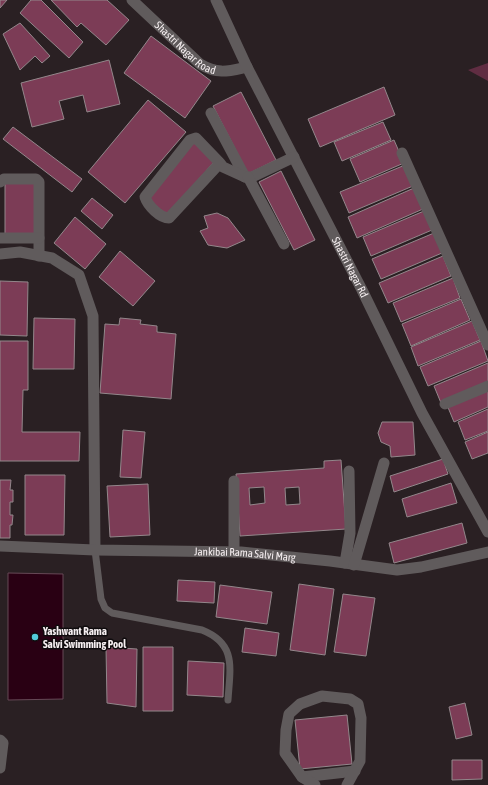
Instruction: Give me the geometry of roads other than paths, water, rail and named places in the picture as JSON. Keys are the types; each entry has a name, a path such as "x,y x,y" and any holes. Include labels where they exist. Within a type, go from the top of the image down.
{"street":[{"name":"Shastri Nagar Road","path":"132,0 200,64 208,69 223,72 247,67"},
{"name":"Shastri Nagar Rd","path":"216,0 247,67 362,290 422,413 487,529"},
{"path":"211,113 284,244"},
{"path":"220,163 169,218 165,218 148,204 145,197 190,140 196,138 220,163 223,167 247,177 252,177 294,157"},
{"path":"402,153 488,345"},
{"path":"0,182 4,179 36,179 39,182 39,256"},
{"path":"0,238 39,238"},
{"path":"0,254 20,252 52,258 79,275 93,316 95,550"},
{"path":"445,404 488,386"},
{"path":"350,564 384,463"},
{"path":"349,471 350,564"},
{"path":"234,481 234,552"},
{"name":"Jankibai Rama Salvi Marg","path":"0,546 95,550 234,552 397,570 421,567 488,552"},
{"path":"315,785 302,777 285,753 286,730 289,714 300,704 322,696 350,699 358,704 361,718 360,761 347,785"},
{"path":"0,740 4,742 0,768"},
{"path":"302,777 355,771"}],"lane":[{"path":"95,550 101,599 105,608 112,613 202,630 212,634 222,642 228,653 230,666 228,700"}],"place":[{"name":"Yashwant Rama Salvi Swimming Pool","path":"35,637"}]}
